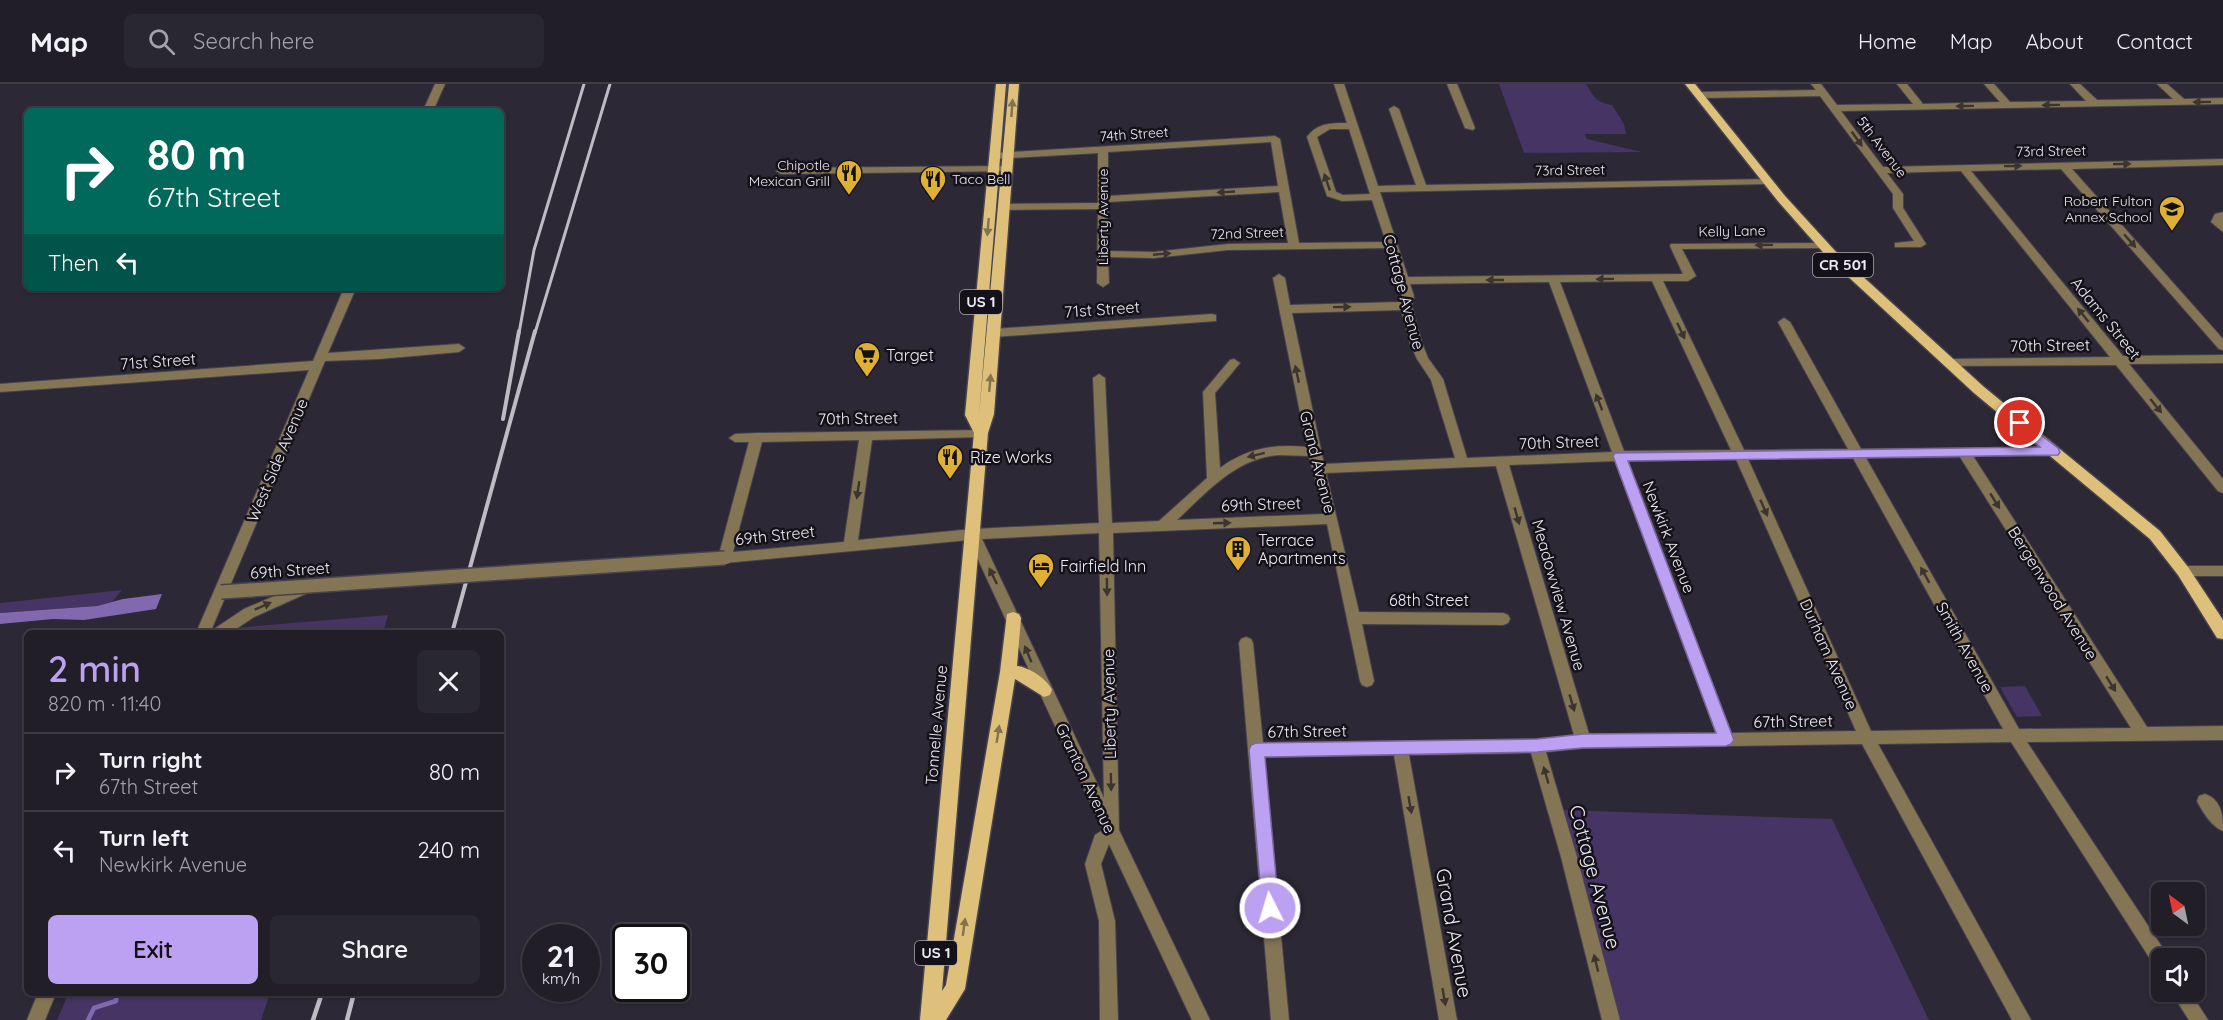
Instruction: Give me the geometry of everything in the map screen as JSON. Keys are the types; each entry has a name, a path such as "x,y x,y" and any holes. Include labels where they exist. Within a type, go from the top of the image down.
{"main road":[{"name":"Tonnelle Avenue","path":"981,433 972,415 1001,84"},
{"name":"Tonnelle Avenue","path":"932,1020 981,433 987,414 1014,84"},
{"name":"CR 501","path":"1690,84 1767,181 1822,244 1949,363 2155,536 2182,571 2223,633"},
{"path":"932,1020 955,989 1008,672 1013,618"},
{"path":"1008,672 1022,673 1044,690"}],"street":[{"path":"429,108 440,84"},
{"name":"Cottage Avenue","path":"1339,84 1404,281 1408,296 1406,306 1422,359 1437,379 1462,462"},
{"path":"1452,84 1470,128"},
{"name":"5th Avenue","path":"1816,84 1898,194 1898,208 1921,244 1899,245"},
{"path":"1902,84 1921,107"},
{"path":"1989,84 2008,106"},
{"path":"2075,84 2095,104"},
{"path":"2162,84 2182,102"},
{"path":"1699,95 1822,93"},
{"path":"1834,108 2223,102"},
{"path":"1394,109 1422,188"},
{"name":"73rd Street","path":"1352,126 1322,127 1312,136 1331,194 1342,198 1422,188 1767,181"},
{"name":"74th Street","path":"781,171 993,162 1009,155 1275,139 1284,189"},
{"name":"Liberty Avenue","path":"1103,150 1104,283"},
{"name":"74th Street","path":"993,162 1008,169"},
{"name":"73rd Street","path":"1880,170 2223,162"},
{"path":"2063,165 2223,346"},
{"name":"Adams Street","path":"1963,167 2223,489"},
{"path":"1003,207 1104,203 1284,189 1294,246"},
{"path":"2223,215 2218,216 2216,222 2223,229"},
{"name":"Kelly Lane","path":"1656,278 1690,276 1675,246 1822,244"},
{"name":"72nd Street","path":"1103,254 1154,255 1227,247 1392,245"},
{"name":"Grand Avenue","path":"1279,278 1314,452 1332,519 1367,681"},
{"path":"1404,281 1656,278"},
{"name":"Durham Avenue","path":"1656,278 1740,455 1867,738 2022,1020"},
{"name":"Newkirk Avenue","path":"1554,280 1726,740"},
{"name":"West Side Avenue","path":"204,630 349,291"},
{"path":"1284,309 1406,306"},
{"name":"71st Street","path":"994,333 1212,318"},
{"name":"Smith Avenue","path":"1784,322 2015,736 2153,948"},
{"name":"71st Street","path":"0,388 459,348"},
{"name":"70th Street","path":"1949,363 2223,359"},
{"path":"1214,480 1209,392 1234,363"},
{"name":"Liberty Avenue","path":"1099,378 1106,528 1112,833"},
{"name":"70th Street","path":"735,438 981,433"},
{"path":"850,546 866,435"},
{"path":"725,558 757,437"},
{"path":"1163,525 1214,480 1245,458 1259,453 1287,450 1314,452"},
{"name":"Bergenwood Avenue","path":"1964,452 2143,734"},
{"name":"70th Street","path":"1318,469 1620,456 2054,452"},
{"name":"Meadowview Avenue","path":"1501,460 1583,741"},
{"name":"69th Street","path":"221,592 725,558 973,534 1332,519"},
{"name":"Granton Avenue","path":"973,534 1044,690 1201,1020"},
{"path":"2182,571 2223,571"},
{"path":"224,630 249,613 310,586"},
{"name":"68th Street","path":"1354,618 1503,619"},
{"path":"1246,643 1280,1020"},
{"name":"67th Street","path":"1256,750 1537,746 1583,741 2223,733"},
{"name":"Cottage Avenue","path":"1537,746 1569,857 1611,1020"},
{"name":"Grand Avenue","path":"1400,747 1449,1020"},
{"path":"2205,801 2223,824"},
{"path":"1109,1020 1107,921 1092,864 1101,840 1112,833"},
{"path":"36,1020 46,996"},
{"path":"2187,1002 2199,1020"}],"shaded area":[{"path":"1499,84 1586,84 1596,99 1612,105 1624,124 1626,134 1585,134 1587,139 1642,152 1524,153"},
{"path":"122,590 113,601 97,606 0,613 0,603"},
{"path":"162,594 156,609 84,620 53,619 0,624 0,613 97,606 123,599"},
{"path":"388,615 384,630 222,629"},
{"path":"2025,686 2042,716 2017,717 2000,687"},
{"path":"1562,810 1832,819 1929,1020 1619,1020"},
{"path":"68,996 269,996 261,1020 57,1020"}],"waterway":[{"path":"88,1020 94,1008 116,1001 117,996"}],"railway":[{"path":"519,333 534,250 584,84"},
{"path":"535,333 610,84"},
{"path":"503,419 519,331"},
{"path":"453,630 535,331"},
{"path":"313,1020 321,996"},
{"path":"347,1020 353,996"}],"place":[{"name":"Chipotle Mexican Grill","path":"849,196"},
{"name":"Taco Bell","path":"933,202"},
{"name":"Robert Fulton Annex School","path":"2172,232"},
{"name":"Target","path":"867,378"},
{"name":"Rize Works","path":"950,480"},
{"name":"Terrace Apartments","path":"1238,572"},
{"name":"Fairfield Inn","path":"1041,589"}],"route":[{"path":"1270,908 1256,750 1537,746 1583,741 1726,740 1620,456 2054,452 2020,423"}]}
